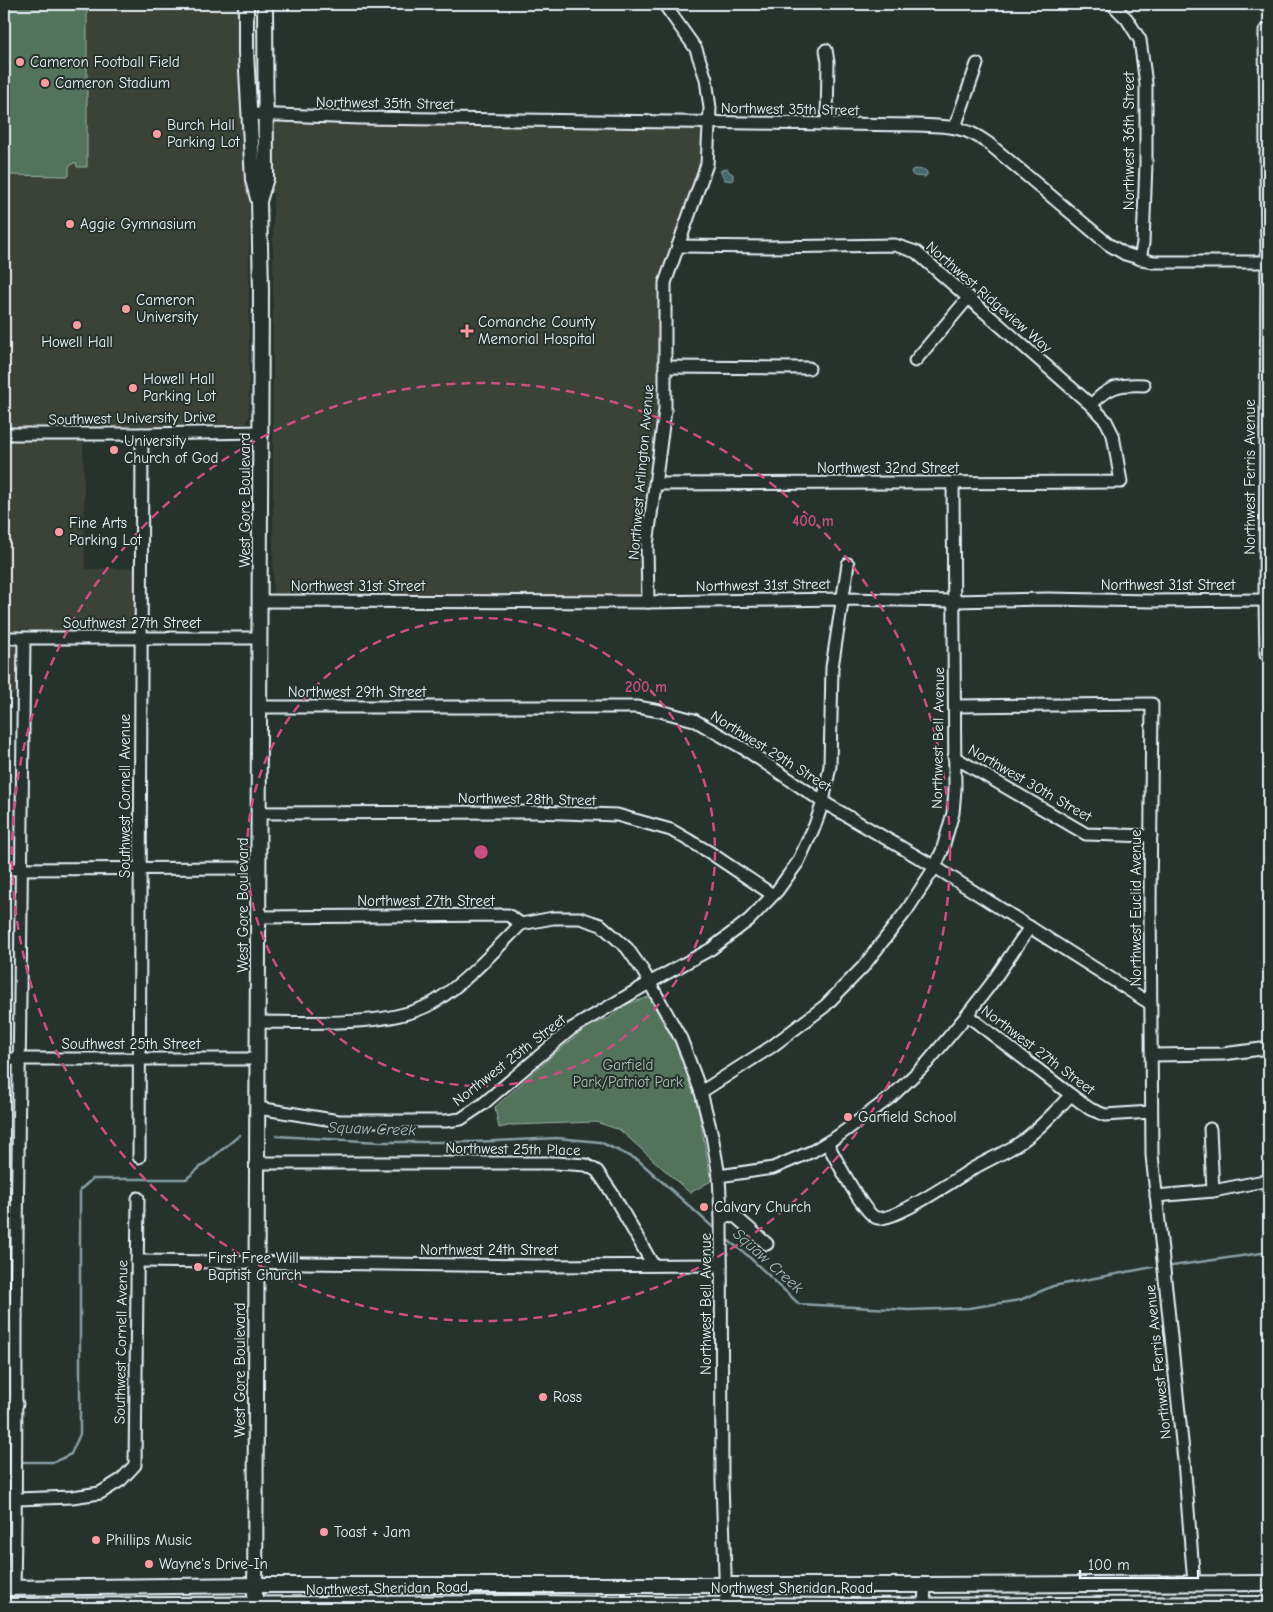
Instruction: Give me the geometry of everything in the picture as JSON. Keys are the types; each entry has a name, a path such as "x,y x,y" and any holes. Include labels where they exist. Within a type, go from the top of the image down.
{"main road":[{"name":"West Gore Boulevard","path":"246,4 246,52 253,180 259,202 261,276 256,1607"},
{"name":"West Gore Boulevard","path":"259,202 266,178 265,4"},
{"name":"Northwest Ferris Avenue","path":"1194,1583 1195,1606"},
{"name":"Northwest Sheridan Road","path":"9,1588 256,1585 925,1586 1269,1583"},
{"name":"Northwest Sheridan Road","path":"4,1606 93,1608 656,1606 726,1604 924,1607 1269,1604"}],"street":[{"name":"Northwest Arlington Avenue","path":"648,602 647,545 665,410 665,283 707,164 710,108 706,79 696,49 664,4"},
{"name":"Northwest 36th Street","path":"1112,4 1128,19 1140,40 1146,84 1146,163 1140,259"},
{"name":"Northwest Ferris Avenue","path":"1267,30 1268,426 1265,600 1267,654"},
{"path":"826,50 828,62 827,124"},
{"path":"955,127 976,64"},
{"name":"Northwest 35th Street","path":"250,114 361,118 955,127 976,134 1108,244 1125,254 1153,262 1268,262"},
{"name":"Northwest Ridgeview Way","path":"678,246 895,245 916,252 1092,405 1106,421 1113,435 1121,482"},
{"path":"915,361 969,297"},
{"path":"665,367 809,368"},
{"path":"1092,405 1112,387 1125,384 1144,385"},
{"name":"Southwest University Drive","path":"4,434 261,432"},
{"name":"Southwest Cornell Avenue","path":"139,1157 142,434"},
{"name":"Northwest 32nd Street","path":"655,484 1121,482"},
{"name":"Northwest Bell Avenue","path":"726,1604 722,1482 721,1220 719,1176 712,1135 701,1092 771,1047 825,1006 863,967 907,910 936,867 953,813 956,789 954,757 953,483"},
{"path":"649,983 712,948 749,920 773,895 798,862 815,826 823,802 830,766 832,667 848,564"},
{"name":"Northwest 31st Street","path":"261,601 1265,600"},
{"name":"Southwest 27th Street","path":"4,638 260,638"},
{"path":"9,1588 17,1476 16,1316 23,868 24,638"},
{"name":"Northwest Euclid Avenue","path":"955,706 1152,704 1151,1112"},
{"name":"Northwest 29th Street","path":"260,707 637,707 694,720 742,748 823,802 936,867 1151,1004"},
{"name":"Northwest 30th Street","path":"954,757 1086,834 1151,836"},
{"name":"Northwest 28th Street","path":"260,813 536,812 617,815 671,830 709,852 773,895"},
{"path":"4,869 259,868"},
{"name":"Northwest 27th Street","path":"259,917 508,915 521,924"},
{"path":"258,1022 366,1021 403,1015 434,1002 476,970 521,924 553,918 580,918 601,925 628,948 681,1039 701,1092"},
{"path":"719,1176 773,1168 814,1151 892,1097 927,1063 966,1015 991,984 1030,927"},
{"name":"Northwest 25th Street","path":"258,1108 339,1121 446,1122 461,1119 482,1104 571,1029 649,983"},
{"name":"Northwest 27th Street","path":"966,1015 1090,1109 1105,1115 1151,1112"},
{"path":"1151,1055 1223,1054 1269,1048"},
{"name":"Southwest 25th Street","path":"4,1059 258,1059"},
{"path":"827,1143 870,1214 877,1218 884,1218 924,1198 1018,1144 1045,1122 1071,1095"},
{"name":"Northwest Ferris Avenue","path":"1151,1112 1152,1155 1184,1461 1194,1583"},
{"path":"1210,1129 1213,1191"},
{"name":"Northwest 25th Place","path":"258,1163 556,1162 586,1165 597,1171 607,1185 653,1265"},
{"path":"1156,1196 1213,1191 1269,1180"},
{"name":"Southwest Cornell Avenue","path":"16,1499 72,1498 100,1493 121,1480 135,1465 138,1198"},
{"path":"721,1220 736,1218 767,1244"},
{"name":"Northwest 24th Street","path":"137,1261 240,1262 257,1264 543,1266 721,1265"},
{"path":"4,1316 16,1316"},
{"path":"4,1404 17,1404"},
{"path":"524,1585 524,1606"},
{"path":"924,1607 925,1586"},
{"path":"93,1588 93,1608"}],"shaded area":[{"name":"Cameron University","path":"4,4 237,4 249,202 249,417 246,423 239,426 83,427 85,569 136,568 136,630 131,633 19,629 18,695 4,695"},
{"name":"Comanche County Memorial Hospital","path":"273,122 704,125 702,160 661,275 661,388 659,416 641,543 642,596 273,593"}],"green space":[{"name":"Cameron Stadium","path":"4,4 87,4 87,167 77,167 76,162 69,166 69,176 4,175"},
{"name":"Garfield Park/Patriot Park","path":"649,997 684,1059 696,1095 711,1181 690,1193 620,1130 596,1122 513,1125 499,1128 495,1107 553,1055 586,1028 609,1018 627,1004"}],"water":[{"path":"727,168 733,174 733,181 725,180 720,171"},
{"path":"915,169 925,170 927,175 925,177 914,176 911,173"}],"waterway":[{"name":"Squaw Creek","path":"20,1462 54,1462 71,1454 80,1434 80,1190 92,1179 186,1179 240,1135"},
{"name":"Squaw Creek","path":"276,1136 380,1142 474,1142 557,1138 600,1142 638,1160 717,1231"},
{"name":"Squaw Creek","path":"725,1238 747,1255 799,1304 909,1310 969,1308 1020,1300 1053,1286 1153,1267"},
{"name":"Squaw Creek","path":"1172,1266 1269,1252"},
{"name":"Squaw Creek","path":"4,1462 12,1462"}],"place":[{"name":"Cameron Football Field","path":"20,62"},
{"name":"Cameron Stadium","path":"45,83"},
{"name":"Burch Hall Parking Lot","path":"157,134"},
{"name":"Aggie Gymnasium","path":"70,224"},
{"name":"Cameron University","path":"126,309"},
{"name":"Howell Hall","path":"77,325"},
{"name":"Comanche County Memorial Hospital","path":"467,331"},
{"name":"Howell Hall Parking Lot","path":"133,388"},
{"name":"University Church of God","path":"114,450"},
{"name":"Fine Arts Parking Lot","path":"59,532"},
{"name":"Garfield School","path":"848,1117"},
{"name":"Calvary Church","path":"704,1207"},
{"name":"First Free Will Baptist Church","path":"198,1267"},
{"name":"Ross","path":"543,1397"},
{"name":"Toast + Jam","path":"324,1532"},
{"name":"Phillips Music","path":"96,1540"},
{"name":"Wayne's Drive-In","path":"149,1564"}]}
